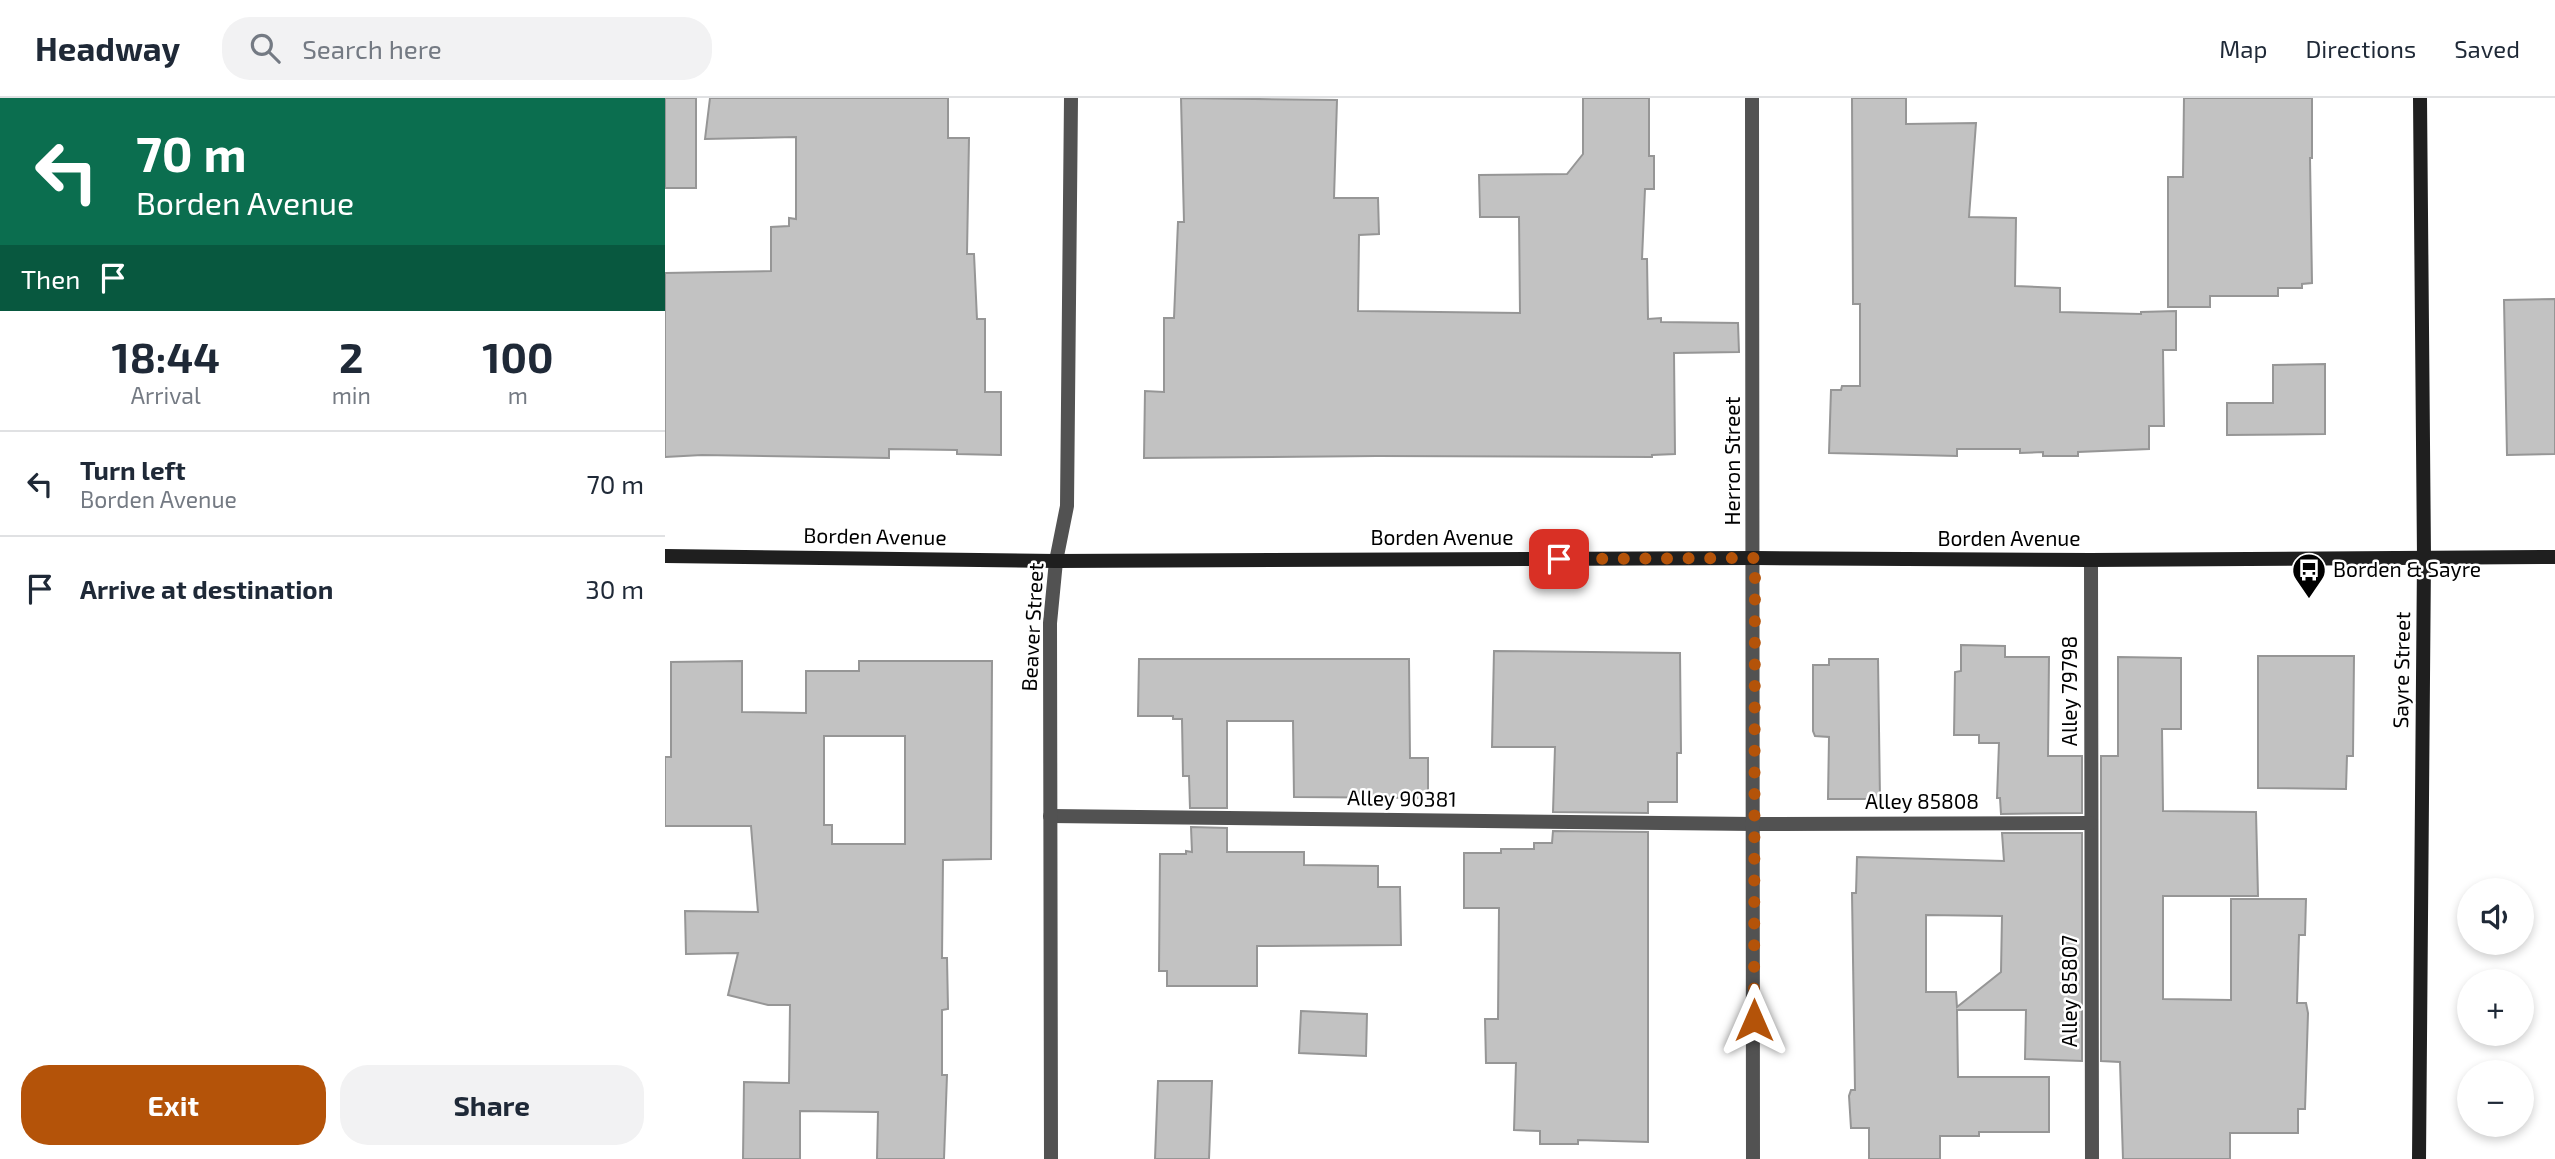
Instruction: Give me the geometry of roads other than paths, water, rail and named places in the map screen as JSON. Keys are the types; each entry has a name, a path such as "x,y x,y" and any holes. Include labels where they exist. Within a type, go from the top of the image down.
{"street":[{"name":"Beaver Street","path":"1051,1159 1050,623 1056,561 1067,506 1071,98"},
{"name":"Herron Street","path":"1752,98 1755,558 1753,1159"},
{"name":"Sayre Street","path":"2419,1159 2424,558 2420,98"},
{"name":"Borden Avenue","path":"665,556 1056,561 2555,557"},
{"name":"Alley 79798","path":"2090,822 2091,560"},
{"name":"Alley 90381","path":"1050,816 1754,824"},
{"name":"Alley 85808","path":"1754,824 2090,822"},
{"name":"Alley 85807","path":"2090,822 2092,1159"}],"place":[{"name":"Borden & Sayre","path":"2309,600"}]}
